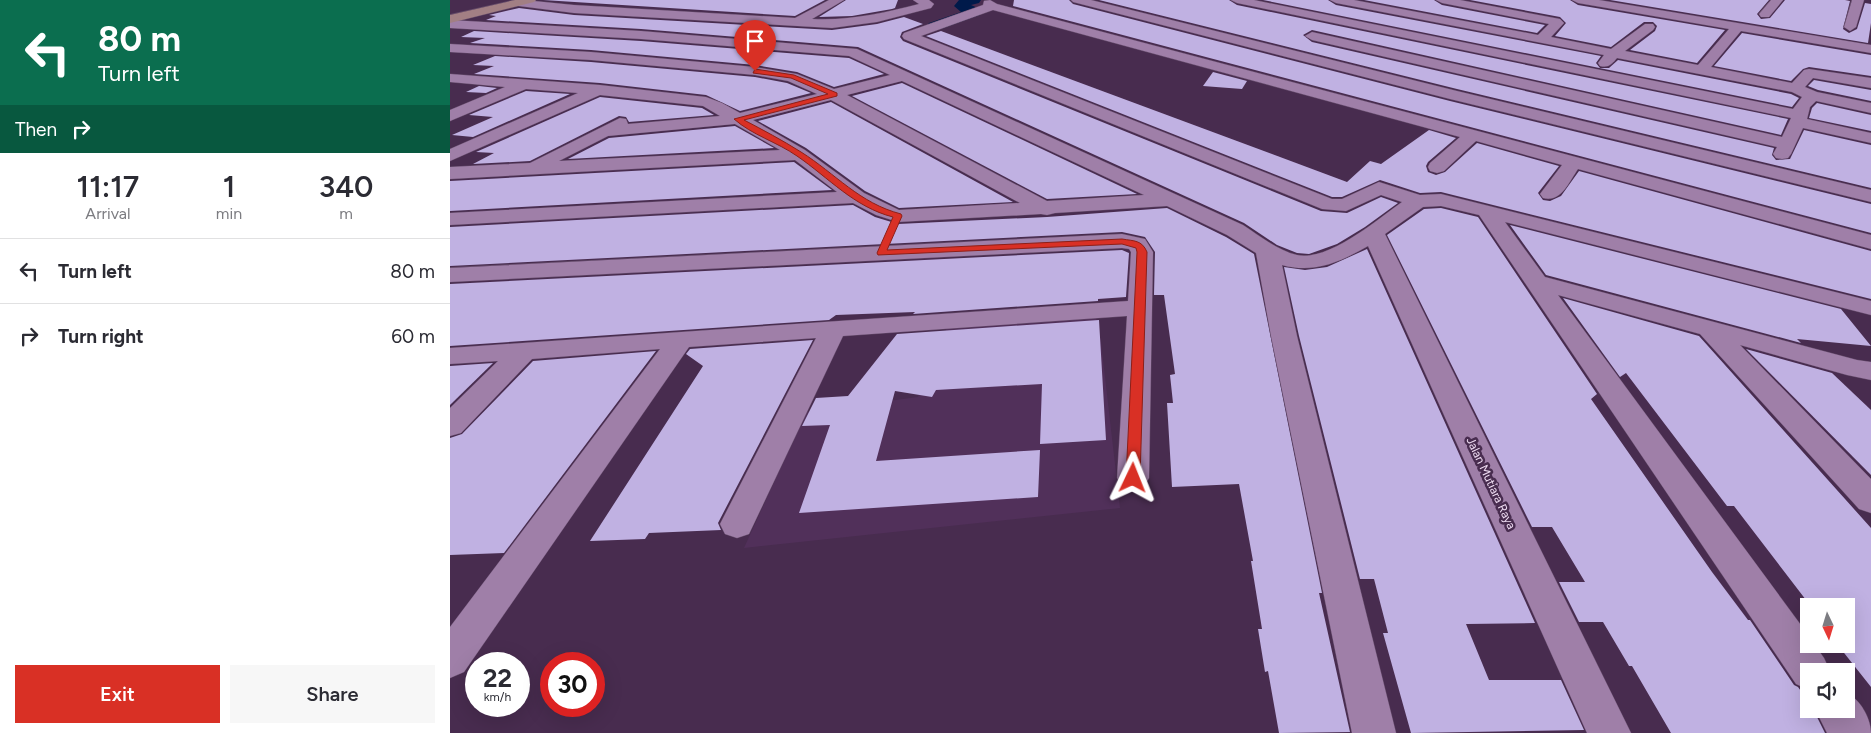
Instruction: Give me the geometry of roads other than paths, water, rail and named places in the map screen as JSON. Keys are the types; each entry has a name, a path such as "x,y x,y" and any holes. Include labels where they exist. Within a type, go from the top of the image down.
{"street":[{"path":"574,9 613,0"},
{"path":"620,12 648,0"},
{"path":"450,19 524,1 574,9 832,24 877,18 927,6 928,4 919,0"},
{"path":"1077,0 1456,96 1871,196"},
{"path":"1237,0 1596,73 1799,118 1871,138"},
{"path":"1336,0 1796,88 1812,96 1871,108"},
{"path":"1442,0 1558,23 1540,40"},
{"path":"1578,0 1871,49"},
{"path":"1777,0 1760,14 1784,17"},
{"path":"1858,0 1845,27 1864,29"},
{"path":"797,22 844,3 877,18"},
{"path":"1871,242 1473,135 1431,113 1167,53 995,3 909,36 1329,205 1346,205 1379,188 1418,201 1441,200 1871,308"},
{"path":"674,15 699,4"},
{"path":"1363,26 1411,4"},
{"path":"450,8 484,11"},
{"path":"740,18 758,9"},
{"path":"450,24 641,35 847,52 1172,200 1235,230 1278,256 1299,262 1308,263 1336,255 1418,201"},
{"path":"1596,73 1613,54 1649,27"},
{"path":"1701,70 1738,27"},
{"path":"450,116 641,35"},
{"path":"1167,53 1216,35"},
{"path":"1312,36 1785,149 1799,118 1802,106 1812,96"},
{"path":"1298,56 1333,41"},
{"path":"450,48 591,56 776,74 801,80 834,95 1047,209"},
{"path":"1372,74 1404,57"},
{"path":"1796,88 1809,73 1871,83"},
{"path":"605,131 738,119 903,76"},
{"path":"452,79 527,83 706,102 799,154 854,197 884,212 898,216 1047,209 1172,200"},
{"path":"450,156 600,90"},
{"path":"1431,113 1456,96"},
{"path":"530,169 669,97"},
{"path":"1437,167 1473,135"},
{"path":"450,173 799,154"},
{"path":"1550,194 1574,162"},
{"path":"450,219 854,197"},
{"path":"1486,211 1538,282 1804,663"},
{"path":"881,253 898,216"},
{"name":"Jalan Mutiara Raya","path":"1373,232 1609,733"},
{"path":"450,275 1131,242 1140,247 1142,252 1133,478"},
{"path":"1266,249 1374,733"},
{"path":"1538,282 1857,370 1871,371"},
{"path":"450,356 1140,308"},
{"path":"737,524 834,329"},
{"path":"1709,329 1871,500"},
{"path":"450,659 681,340"},
{"path":"450,426 523,352"},
{"path":"1842,718 1853,733"}],"waterway":[{"path":"935,26 975,12 961,6 967,1 974,0"}]}
